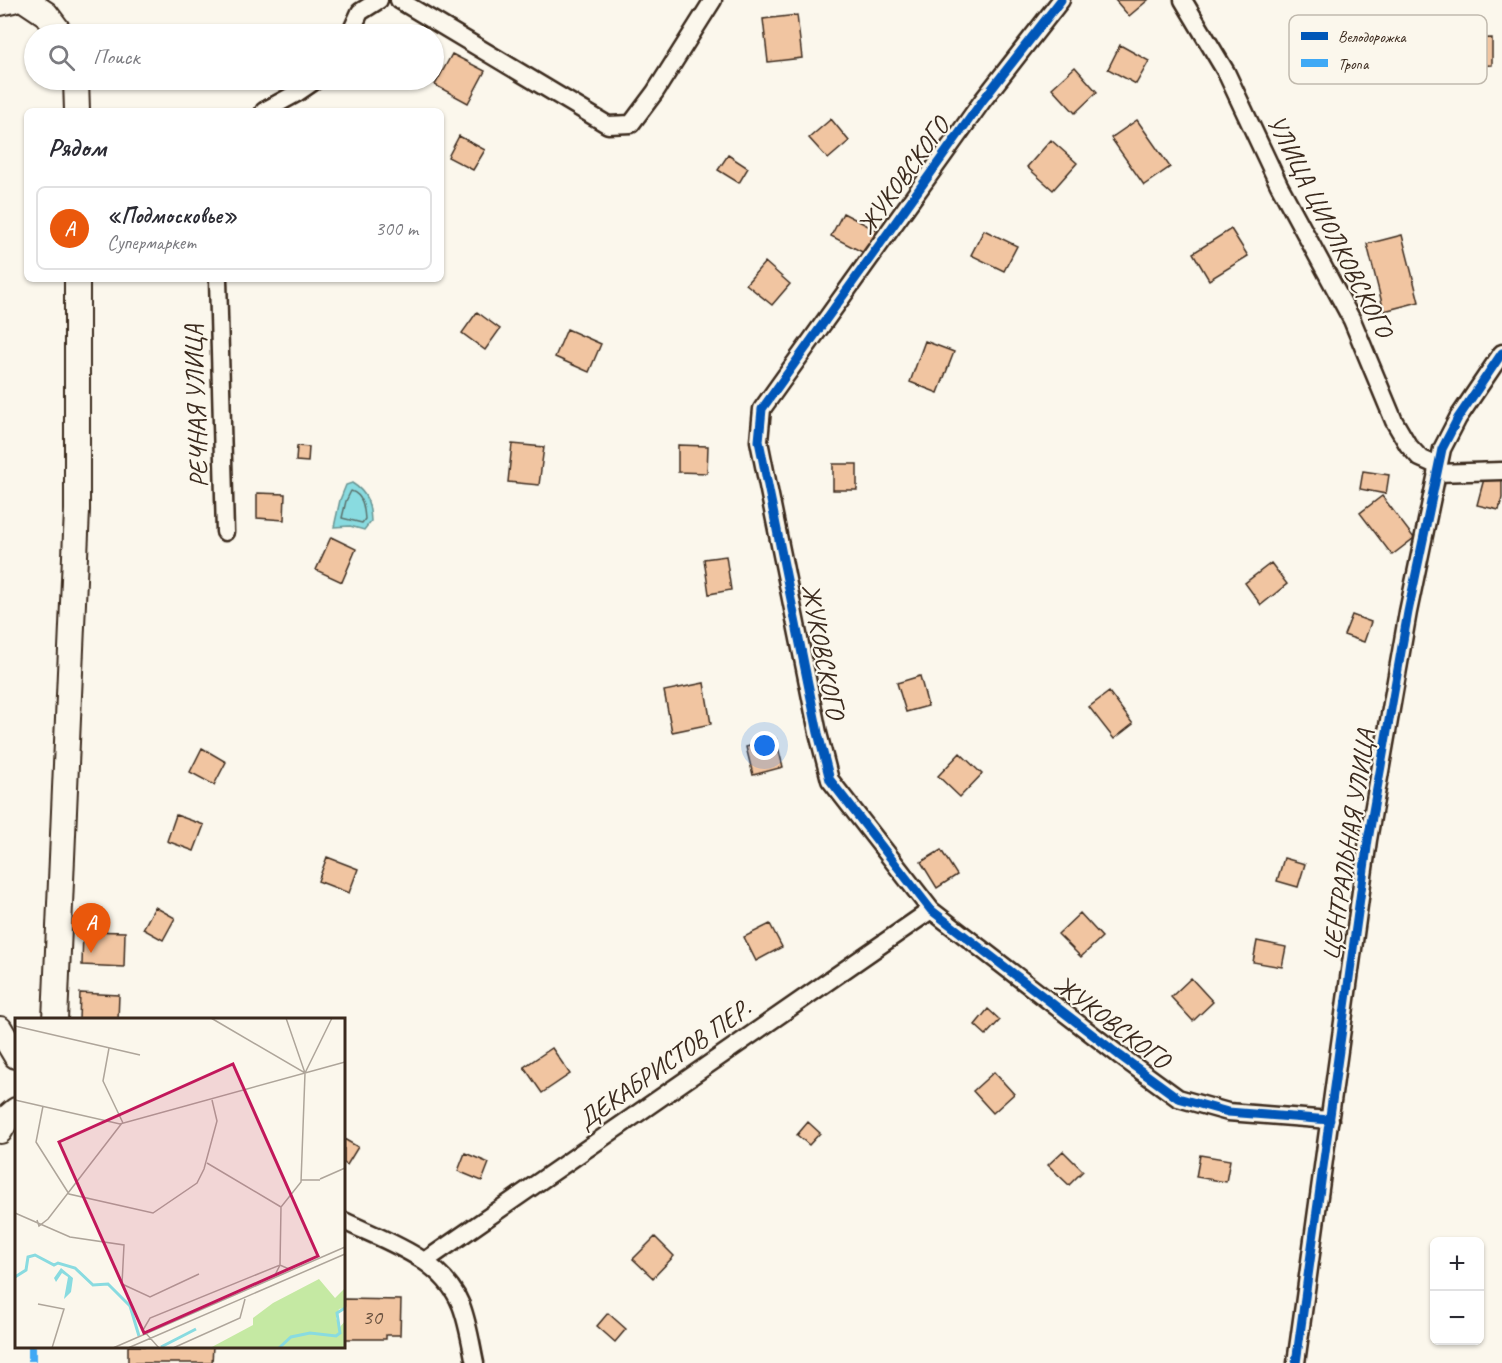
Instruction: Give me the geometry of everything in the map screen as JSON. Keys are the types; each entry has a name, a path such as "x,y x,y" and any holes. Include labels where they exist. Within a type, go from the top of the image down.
{"street":[{"path":"0,3 13,0"},
{"path":"25,0 46,14 54,24"},
{"path":"355,24 360,12 378,0"},
{"path":"399,0 437,24"},
{"path":"444,28 608,125 631,124 655,92 713,0"},
{"name":"ЖУКОВСКОГО","path":"1061,0 983,100 762,409 759,441 818,734 830,780 931,910 1178,1098 1228,1112 1330,1120"},
{"name":"УЛИЦА ЦИОЛКОВСКОГО","path":"1183,0 1226,72 1279,185 1352,320 1394,421 1407,445 1420,458 1437,469"},
{"path":"76,90 76,108"},
{"path":"270,108 301,90"},
{"path":"55,1018 77,510 77,282"},
{"name":"РЕЧНАЯ УЛИЦА","path":"218,282 225,532"},
{"name":"ЦЕНТРАЛЬНАЯ УЛИЦА","path":"1296,1363 1368,840 1408,612 1437,469 1442,449 1458,418 1502,353"},
{"path":"1437,469 1502,471"},
{"name":"ДЕКАБРИСТОВ ПЕР.","path":"425,1261 931,910"},
{"path":"0,1029 15,1054"},
{"path":"0,1131 15,1111"},
{"path":"345,1221 425,1261 439,1274 461,1306 475,1363"}],"water":[{"path":"352,483 362,491 369,504 371,521 364,530 350,526 334,527 346,485"}],"building":[{"path":"1115,0 1148,0 1129,16"},
{"path":"797,15 802,58 768,62 763,19"},
{"path":"1487,38 1492,38 1492,65 1487,65"},
{"path":"1120,45 1149,61 1136,84 1108,69"},
{"path":"452,54 485,71 468,103 444,90 444,69"},
{"path":"1075,67 1097,92 1075,113 1052,88"},
{"path":"831,119 849,141 828,159 809,138"},
{"path":"1137,120 1170,167 1144,185 1111,138"},
{"path":"459,136 485,150 473,170 448,157"},
{"path":"1051,140 1077,163 1053,190 1027,167"},
{"path":"728,155 748,168 739,183 718,170"},
{"path":"843,213 880,232 868,255 831,236"},
{"path":"1231,229 1248,256 1209,280 1193,253"},
{"path":"984,230 1017,246 1004,271 971,255"},
{"path":"1402,235 1419,302 1384,311 1367,244"},
{"path":"765,262 790,284 772,305 746,284"},
{"path":"477,312 500,329 485,350 462,333"},
{"path":"567,329 601,344 589,372 555,357"},
{"path":"925,341 954,352 938,393 910,382"},
{"path":"512,444 544,447 539,485 508,482"},
{"path":"678,445 708,446 707,473 678,472"},
{"path":"297,446 309,447 308,462 296,461"},
{"path":"833,464 857,464 857,490 833,490"},
{"path":"1363,471 1389,475 1386,494 1360,489"},
{"path":"1485,475 1502,479 1502,498 1499,510 1477,505"},
{"path":"257,493 285,494 284,520 257,518"},
{"path":"1382,496 1414,538 1392,555 1360,513"},
{"path":"331,537 356,549 342,582 316,570"},
{"path":"726,556 731,590 709,594 704,559"},
{"path":"1271,563 1287,584 1261,605 1245,583"},
{"path":"1352,615 1371,622 1364,642 1344,635"},
{"path":"920,676 928,706 906,712 897,683"},
{"path":"704,683 711,724 672,732 664,691"},
{"path":"1109,692 1133,724 1114,739 1089,707"},
{"path":"776,739 783,767 753,775 746,747"},
{"path":"202,748 226,762 214,785 190,772"},
{"path":"960,753 982,774 960,797 938,776"},
{"path":"176,815 204,825 194,851 167,841"},
{"path":"941,850 957,875 937,888 921,862"},
{"path":"327,857 358,869 349,893 318,881"},
{"path":"1284,858 1305,864 1298,887 1277,881"},
{"path":"155,907 175,918 163,940 143,929"},
{"path":"1080,913 1102,937 1081,957 1058,934"},
{"path":"770,924 782,947 756,961 744,937"},
{"path":"83,931 125,932 124,967 82,965"},
{"path":"1257,941 1286,947 1282,967 1253,962"},
{"path":"1191,978 1213,1002 1193,1021 1171,997"},
{"path":"80,993 119,995 118,1018 79,1018"},
{"path":"988,1009 1000,1020 986,1035 975,1025"},
{"path":"552,1048 570,1074 542,1093 524,1067"},
{"path":"994,1072 1014,1094 993,1113 973,1091"},
{"path":"808,1122 820,1133 809,1145 797,1135"},
{"path":"345,1140 358,1147 347,1165 345,1164"},
{"path":"1063,1151 1083,1171 1069,1185 1048,1165"},
{"path":"465,1153 489,1163 482,1181 458,1171"},
{"path":"1200,1155 1230,1160 1226,1182 1196,1177"},
{"path":"655,1237 674,1256 653,1278 633,1259"},
{"path":"345,1299 401,1300 400,1335 386,1335 386,1339 345,1339"},
{"path":"608,1313 626,1329 615,1342 597,1326"},
{"path":"128,1348 213,1348 212,1363 128,1363"}],"marked path":[{"path":"32,1348 32,1363"}],"cycle path":[{"path":"1061,0 983,100 762,409 759,441 818,733 830,780 931,910 1119,1055 1178,1098 1228,1112 1330,1120"},
{"path":"1296,1363 1368,840 1408,612 1442,449 1458,418 1502,353"}],"place":[{"name":"«Подмосковье»","path":"91,953"}]}
